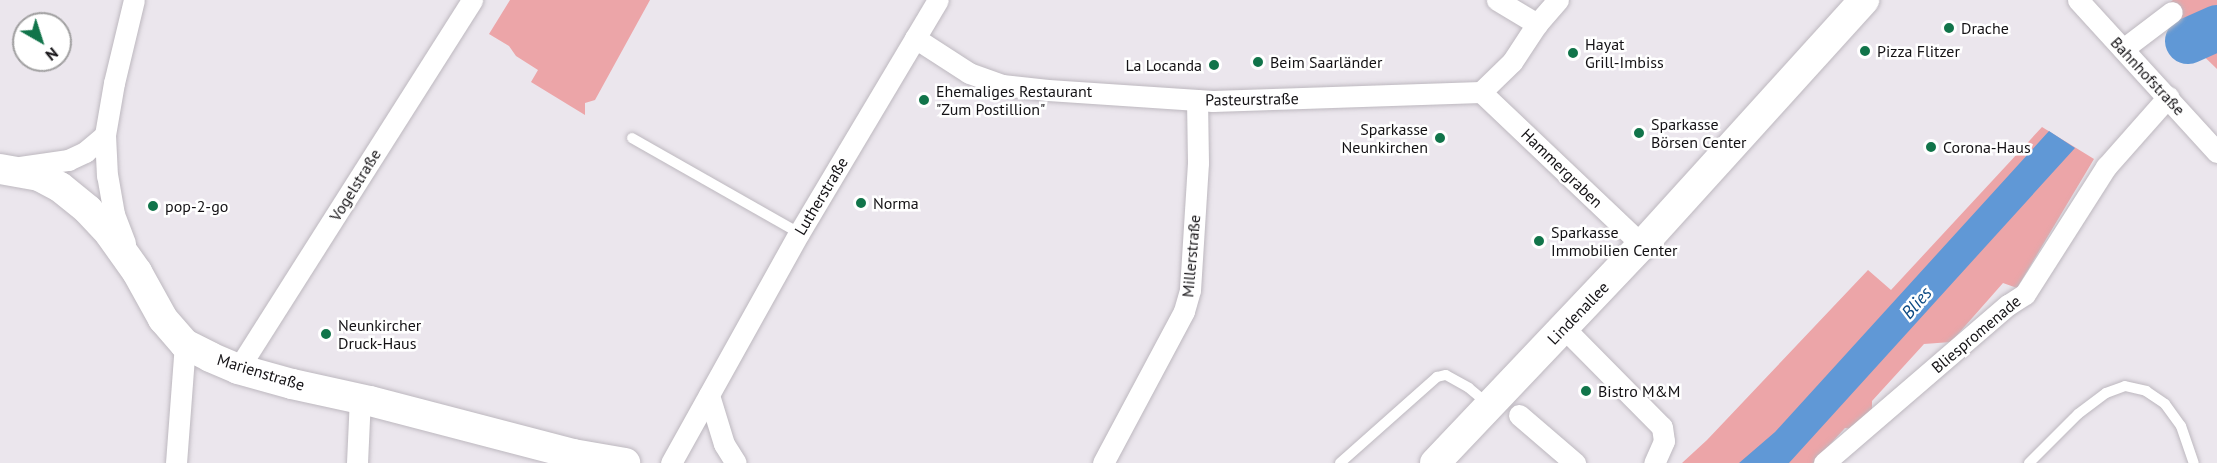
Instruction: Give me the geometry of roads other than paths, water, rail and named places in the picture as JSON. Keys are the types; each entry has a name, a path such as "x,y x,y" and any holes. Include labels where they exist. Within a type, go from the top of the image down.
{"street":[{"name":"Marienstraße","path":"134,0 114,83 105,135 107,176 114,214 137,272 163,319 185,344 238,369 360,398 576,458 626,463"},
{"name":"Vogelstraße","path":"238,369 472,0"},
{"name":"Lutherstraße","path":"670,463 799,233 938,0"},
{"path":"1497,0 1537,24"},
{"path":"1481,92 1512,62 1537,24 1558,0"},
{"name":"Lindenallee","path":"1435,463 1642,245 1864,0"},
{"name":"Bahnhofstraße","path":"2078,0 2217,152"},
{"path":"2123,49 2172,12"},
{"name":"Pasteurstraße","path":"915,38 969,73 1002,85 1197,100 1481,92"},
{"name":"Hammergraben","path":"1481,92 1642,245"},
{"name":"Bliespromenade","path":"1824,463 2008,305 2025,294 2106,167 2168,97"},
{"name":"Millerstraße","path":"1103,463 1184,311 1190,290 1198,163 1197,100"},
{"path":"1,169 69,160 85,152 105,135"},
{"path":"1,169 39,176 60,187 88,210 110,234 137,272"},
{"path":"1564,328 1662,427 1664,441 1654,463"},
{"path":"176,463 185,344"},
{"path":"709,395 724,444 736,463"},
{"path":"357,463 360,398"},
{"path":"1520,415 1536,437 1569,462"}],"lane":[{"path":"632,138 799,233"},
{"path":"1340,463 1437,377 1446,375 1469,388 1490,405"},
{"path":"2029,463 2078,414 2106,393 2125,386 2146,391 2165,404 2181,426 2194,463"}],"water":[{"path":"2049,131 2075,148 1789,463 1739,463 1775,432"}],"waterway":[{"name":"Blies","path":"2188,41 2217,28"}],"place":[{"name":"Drache","path":"1949,28"},
{"name":"Pizza Flitzer","path":"1865,51"},
{"name":"Hayat Grill-Imbiss","path":"1573,53"},
{"name":"Beim Saarländer","path":"1258,62"},
{"name":"La Locanda","path":"1214,65"},
{"name":"Ehemaliges Restaurant \"Zum Postillion\"","path":"924,100"},
{"name":"Sparkasse Börsen Center","path":"1639,133"},
{"name":"Sparkasse Neunkirchen","path":"1440,138"},
{"name":"Corona-Haus","path":"1931,147"},
{"name":"Norma","path":"861,203"},
{"name":"pop-2-go","path":"153,206"},
{"name":"Sparkasse Immobilien Center","path":"1539,241"},
{"name":"Neunkircher Druck-Haus","path":"326,334"},
{"name":"Bistro M&M","path":"1586,391"}]}
